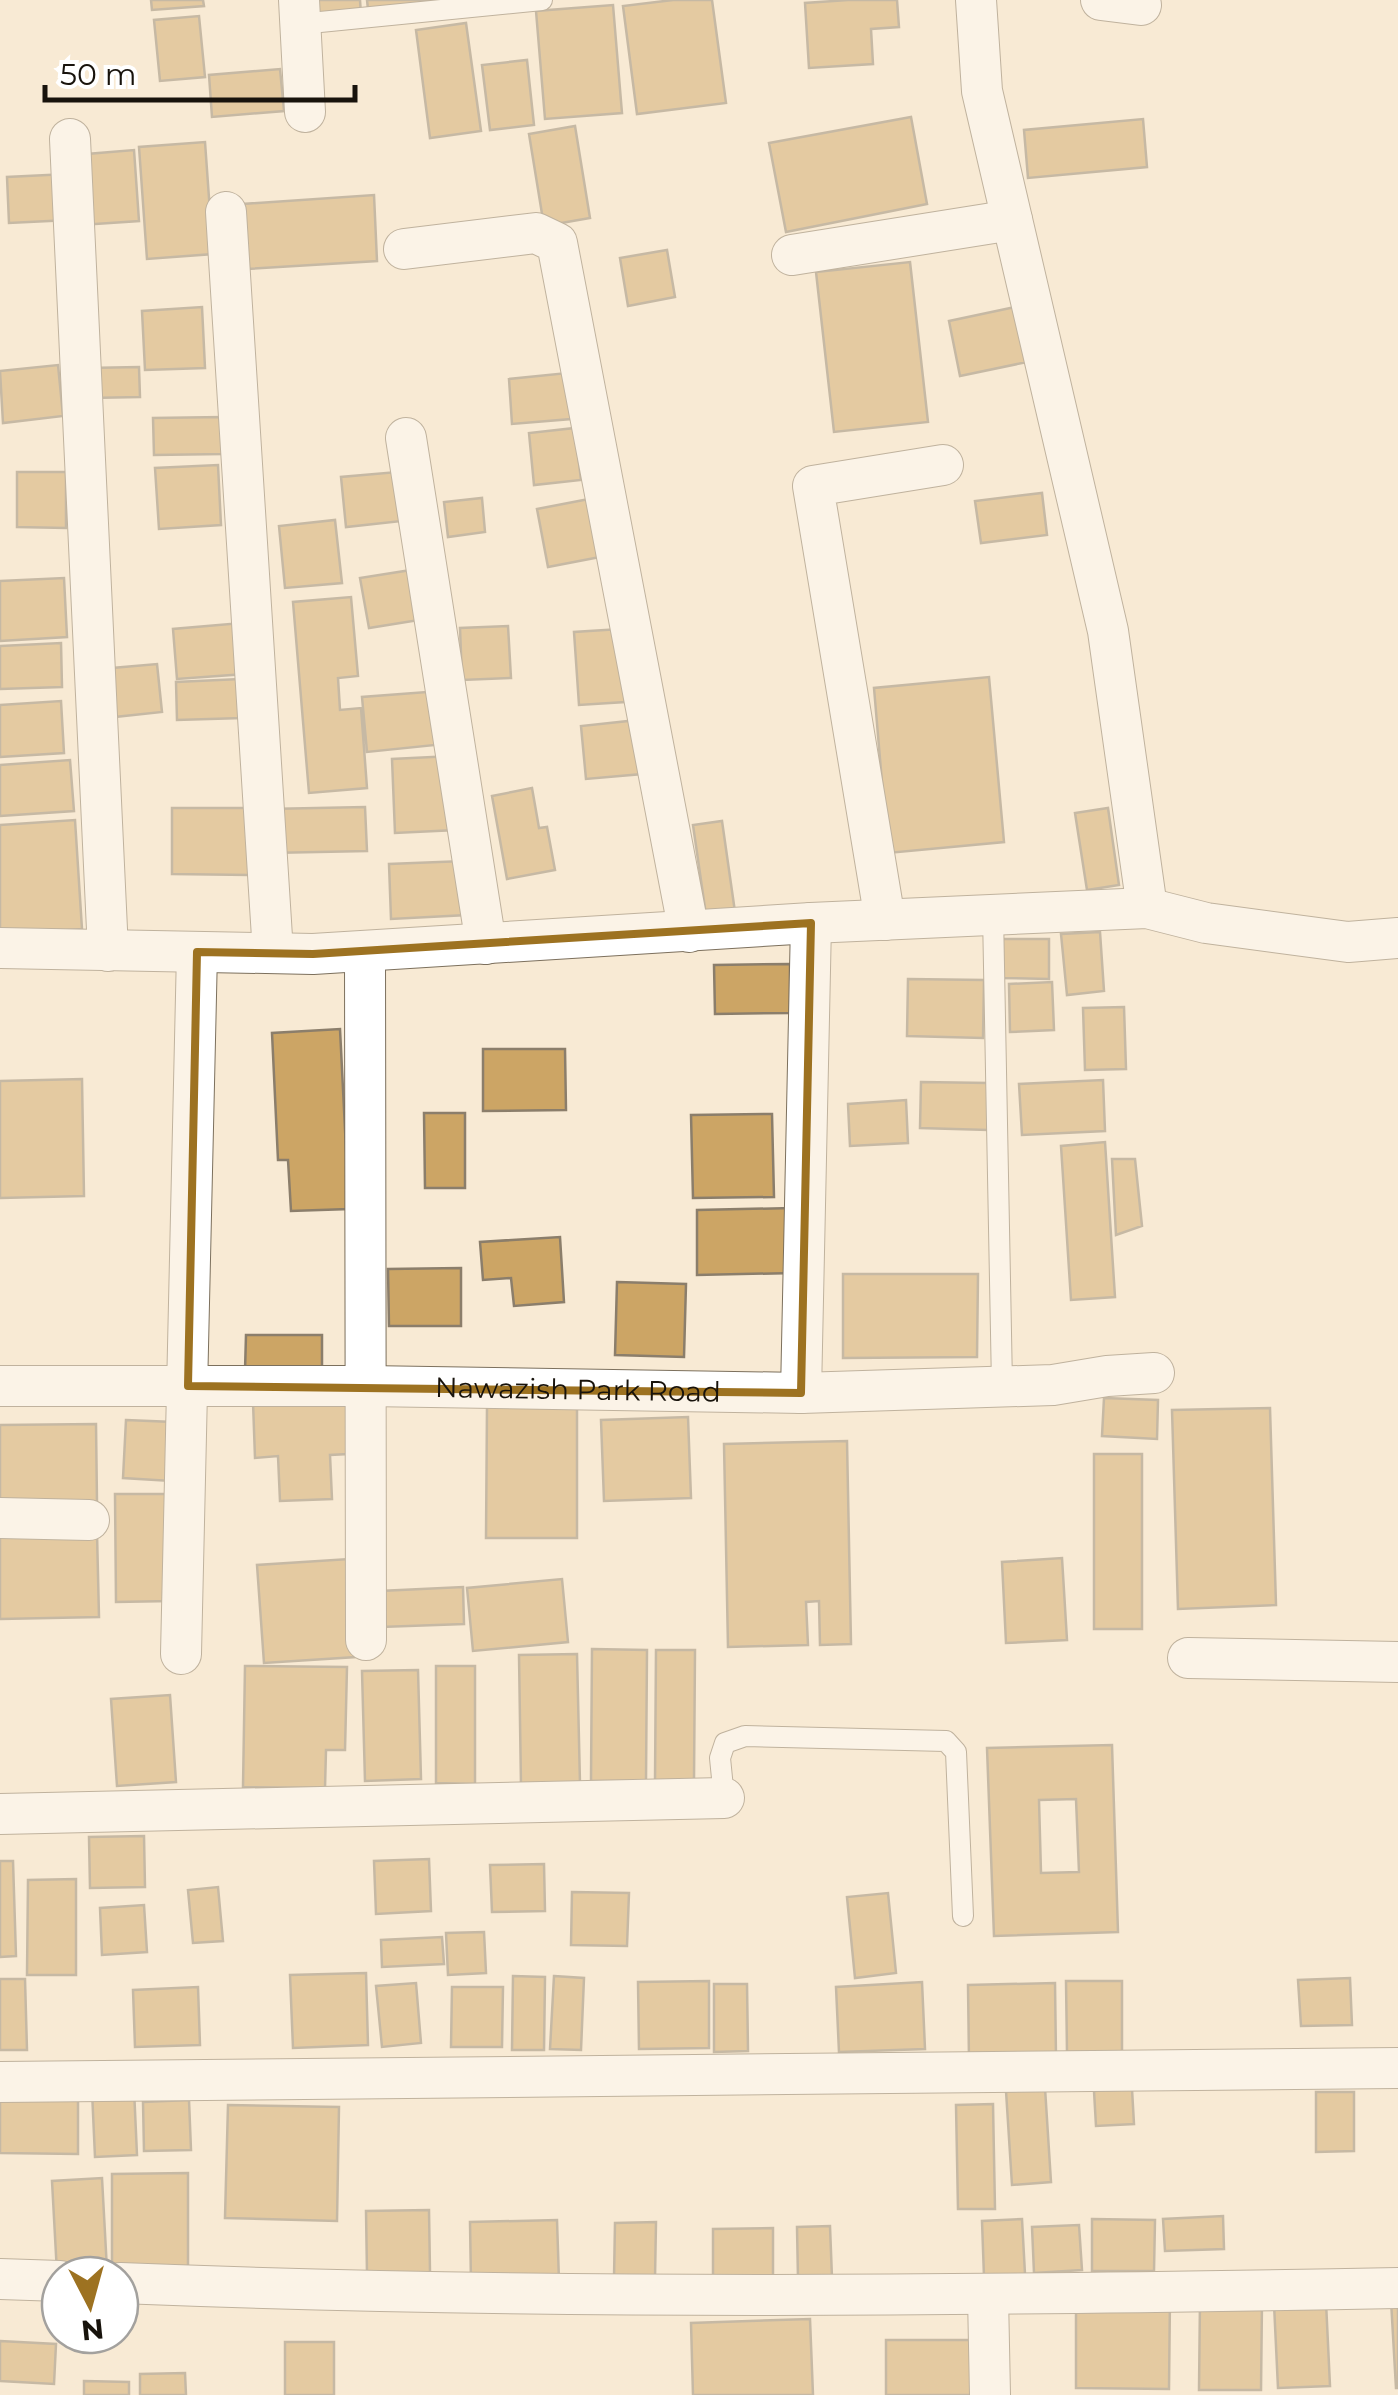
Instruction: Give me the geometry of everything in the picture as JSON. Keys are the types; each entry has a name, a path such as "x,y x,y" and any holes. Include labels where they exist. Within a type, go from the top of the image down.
{"street":[{"path":"976,0 982,90 1108,631 1147,908"},
{"path":"1101,0 1141,5"},
{"path":"300,12 305,112"},
{"path":"70,140 108,951"},
{"path":"226,212 273,954"},
{"path":"792,255 1012,220"},
{"path":"404,249 536,233 556,244 689,932"},
{"path":"406,438 486,944"},
{"path":"885,920 814,486 944,465"},
{"path":"0,948 273,954 365,951 811,922 1147,908 1206,922 1348,942 1398,938"},
{"path":"801,1392 811,922"},
{"path":"365,951 366,1640"},
{"path":"181,1654 198,952"},
{"name":"Nawazish Park Road","path":"0,1386 801,1392 1053,1386 1107,1376 1154,1373"},
{"path":"0,1518 89,1520"},
{"path":"1188,1658 1398,1662"},
{"path":"0,1814 724,1798"},
{"path":"0,2082 1398,2068"},
{"path":"0,2279 40,2280"},
{"path":"140,2285 274,2290 988,2296 1398,2288"},
{"path":"988,2296 990,2395"}],"lane":[{"path":"300,12 542,0"},
{"path":"993,914 1002,1385"},
{"path":"724,1798 720,1758 726,1743 745,1736 946,1741 956,1752 963,1916"}],"highlighted area":[{"path":"811,923 801,1393 188,1386 197,952 313,954"}],"building":[{"path":"151,0 203,0 204,6 152,10"},
{"path":"310,0 360,0 361,15 311,18"},
{"path":"367,0 445,0 368,9"},
{"path":"712,0 726,103 637,114 623,6"},
{"path":"897,0 899,27 871,29 873,64 809,68 805,3"},
{"path":"613,5 622,113 545,119 536,11"},
{"path":"199,16 205,77 160,81 154,20"},
{"path":"466,23 481,131 430,138 416,30"},
{"path":"527,60 534,125 490,130 482,65"},
{"path":"280,69 284,111 212,117 209,75"},
{"path":"911,117 927,204 786,232 769,143"},
{"path":"1143,119 1147,167 1028,178 1024,130"},
{"path":"575,126 590,218 544,226 529,134"},
{"path":"205,142 213,254 147,259 139,147"},
{"path":"134,150 139,221 81,225 75,155"},
{"path":"67,174 69,220 9,223 7,177"},
{"path":"374,195 377,261 247,269 243,204"},
{"path":"667,250 675,297 628,306 620,258"},
{"path":"910,262 928,422 834,432 816,272"},
{"path":"202,307 205,368 145,370 142,311"},
{"path":"1015,307 1027,362 960,376 949,321"},
{"path":"58,365 63,416 3,423 0,371"},
{"path":"139,367 140,397 89,398 88,368"},
{"path":"567,373 571,419 512,424 509,379"},
{"path":"223,417 223,454 154,455 153,418"},
{"path":"575,428 581,480 534,485 529,433"},
{"path":"218,465 221,525 159,529 155,468"},
{"path":"17,472 66,472 66,528 17,527"},
{"path":"397,472 402,521 346,527 341,477"},
{"path":"1042,493 1047,535 981,543 975,501"},
{"path":"482,498 485,532 448,537 444,502"},
{"path":"589,499 600,557 548,567 537,509"},
{"path":"335,520 342,583 285,588 279,526"},
{"path":"411,570 419,620 369,628 360,578"},
{"path":"64,578 67,637 0,641 0,581"},
{"path":"351,597 358,676 338,678 340,710 361,708 367,788 309,793 293,602"},
{"path":"241,623 245,674 177,679 173,629"},
{"path":"508,626 511,678 462,680 460,628"},
{"path":"620,629 625,702 579,705 574,632"},
{"path":"61,643 62,687 0,689 0,646"},
{"path":"157,664 162,712 105,718 101,669"},
{"path":"989,677 1004,842 888,853 874,688"},
{"path":"240,679 242,718 177,720 176,682"},
{"path":"440,691 445,744 367,752 362,697"},
{"path":"61,701 64,753 0,757 0,705"},
{"path":"638,720 642,774 586,779 581,726"},
{"path":"452,756 456,830 395,833 392,759"},
{"path":"70,760 74,811 0,816 0,765"},
{"path":"532,788 539,828 547,827 555,870 507,879 492,796"},
{"path":"365,807 367,851 269,853 268,809"},
{"path":"172,808 250,808 249,875 172,874"},
{"path":"1108,808 1119,885 1087,890 1075,813"},
{"path":"75,820 82,929 0,935 0,825"},
{"path":"722,821 736,919 707,922 693,825"},
{"path":"464,861 467,915 391,919 389,864"},
{"path":"1100,932 1104,991 1067,995 1061,934"},
{"path":"1001,939 1049,939 1049,979 1000,978"},
{"path":"790,964 790,1013 715,1014 714,965"},
{"path":"908,979 984,980 983,1038 907,1036"},
{"path":"1052,982 1054,1030 1010,1032 1009,984"},
{"path":"1124,1007 1126,1069 1085,1070 1083,1008"},
{"path":"340,1029 349,1209 291,1211 288,1160 278,1160 272,1033"},
{"path":"483,1049 565,1049 566,1110 483,1111"},
{"path":"82,1079 84,1196 0,1198 0,1081"},
{"path":"1103,1080 1105,1131 1022,1135 1019,1084"},
{"path":"921,1082 989,1083 988,1130 920,1128"},
{"path":"906,1100 908,1143 850,1146 848,1104"},
{"path":"424,1113 465,1113 465,1188 425,1188"},
{"path":"772,1114 774,1197 693,1198 691,1115"},
{"path":"1105,1142 1115,1297 1071,1300 1061,1146"},
{"path":"1112,1159 1135,1159 1142,1226 1116,1235"},
{"path":"792,1208 794,1273 697,1275 697,1210"},
{"path":"560,1237 564,1302 514,1306 511,1278 483,1280 480,1242"},
{"path":"461,1268 461,1326 389,1326 388,1269"},
{"path":"843,1274 978,1274 977,1357 843,1358"},
{"path":"617,1282 686,1284 684,1357 615,1355"},
{"path":"246,1335 322,1335 322,1372 245,1371"},
{"path":"1104,1398 1158,1400 1157,1439 1102,1436"},
{"path":"346,1399 348,1454 330,1455 332,1499 280,1501 278,1456 255,1458 253,1402"},
{"path":"577,1406 577,1538 486,1538 487,1407"},
{"path":"1270,1408 1276,1605 1178,1609 1172,1410"},
{"path":"688,1417 691,1498 604,1501 601,1420"},
{"path":"126,1420 173,1422 171,1481 123,1478"},
{"path":"96,1424 97,1503 0,1505 0,1425"},
{"path":"847,1441 851,1644 820,1645 819,1601 806,1602 808,1645 728,1647 724,1444"},
{"path":"1094,1454 1142,1454 1142,1629 1094,1629"},
{"path":"115,1494 169,1494 171,1601 116,1602"},
{"path":"97,1533 99,1617 0,1619 0,1536"},
{"path":"1062,1558 1067,1640 1006,1643 1002,1562"},
{"path":"349,1559 356,1657 264,1663 257,1565"},
{"path":"562,1579 568,1642 473,1651 467,1588"},
{"path":"463,1587 464,1624 381,1627 380,1591"},
{"path":"592,1649 647,1650 646,1781 591,1781"},
{"path":"656,1650 695,1650 694,1781 655,1782"},
{"path":"577,1654 580,1784 521,1786 519,1655"},
{"path":"245,1666 347,1667 345,1750 326,1750 325,1788 243,1787"},
{"path":"436,1666 475,1666 475,1784 436,1783"},
{"path":"418,1670 421,1779 365,1781 362,1671"},
{"path":"170,1695 176,1782 117,1786 111,1699"},
{"path":"1112,1745 1118,1932 994,1936 987,1748","holes":["1076,1799 1079,1872 1041,1873 1039,1800"]},
{"path":"144,1836 145,1887 90,1888 89,1837"},
{"path":"429,1859 431,1911 376,1914 374,1861"},
{"path":"0,1861 13,1861 16,1956 0,1957"},
{"path":"544,1864 545,1911 492,1912 490,1865"},
{"path":"76,1879 76,1975 27,1975 28,1880"},
{"path":"218,1887 223,1941 193,1943 188,1890"},
{"path":"572,1892 629,1893 627,1946 571,1945"},
{"path":"888,1893 896,1973 855,1978 847,1897"},
{"path":"144,1905 147,1952 102,1955 100,1908"},
{"path":"484,1932 486,1973 448,1975 446,1933"},
{"path":"442,1937 444,1964 382,1967 381,1940"},
{"path":"366,1973 368,2045 293,2048 290,1975"},
{"path":"513,1976 545,1977 544,2050 512,2050"},
{"path":"554,1976 584,1978 581,2050 550,2049"},
{"path":"1350,1978 1352,2025 1301,2026 1298,1980"},
{"path":"0,1979 25,1979 27,2050 0,2050"},
{"path":"709,1981 709,2048 639,2049 638,1982"},
{"path":"1066,1981 1122,1981 1122,2052 1067,2052"},
{"path":"922,1982 925,2049 839,2052 836,1987"},
{"path":"416,1983 421,2043 382,2047 376,1986"},
{"path":"1055,1983 1056,2058 969,2060 968,1985"},
{"path":"714,1984 747,1984 748,2051 714,2052"},
{"path":"198,1987 200,2045 135,2047 133,1990"},
{"path":"452,1987 503,1987 502,2047 451,2047"},
{"path":"1045,2088 1051,2182 1012,2185 1006,2091"},
{"path":"134,2089 137,2155 95,2157 92,2091"},
{"path":"1132,2089 1134,2124 1096,2126 1094,2091"},
{"path":"1316,2092 1354,2092 1354,2151 1316,2152"},
{"path":"0,2094 78,2095 78,2154 0,2153"},
{"path":"189,2100 191,2150 144,2151 143,2102"},
{"path":"993,2104 995,2209 958,2209 956,2105"},
{"path":"228,2105 339,2107 337,2221 225,2218"},
{"path":"188,2173 188,2278 140,2276 140,2255 112,2255 112,2174"},
{"path":"102,2178 106,2255 56,2255 52,2181"},
{"path":"429,2210 430,2272 367,2273 366,2211"},
{"path":"1223,2216 1224,2249 1165,2251 1163,2219"},
{"path":"1022,2219 1025,2274 984,2277 982,2221"},
{"path":"1092,2219 1155,2220 1154,2271 1092,2271"},
{"path":"557,2220 559,2281 471,2283 470,2222"},
{"path":"656,2222 655,2279 614,2278 615,2223"},
{"path":"1079,2225 1082,2270 1034,2273 1032,2227"},
{"path":"830,2226 832,2278 798,2279 797,2227"},
{"path":"773,2228 773,2279 713,2279 713,2229"},
{"path":"1076,2296 1170,2296 1169,2389 1076,2388"},
{"path":"1398,2299 1398,2388 1396,2388 1391,2300"},
{"path":"1200,2300 1262,2301 1261,2390 1199,2390"},
{"path":"1326,2302 1330,2386 1278,2388 1274,2304"},
{"path":"810,2319 813,2395 693,2395 691,2323"},
{"path":"886,2340 973,2340 972,2395 886,2395"},
{"path":"0,2341 40,2343 40,2355 55,2355 54,2384 0,2381"},
{"path":"285,2342 334,2342 334,2395 285,2395"},
{"path":"185,2373 186,2395 140,2395 140,2374"},
{"path":"84,2381 129,2382 129,2395 84,2395"}]}
